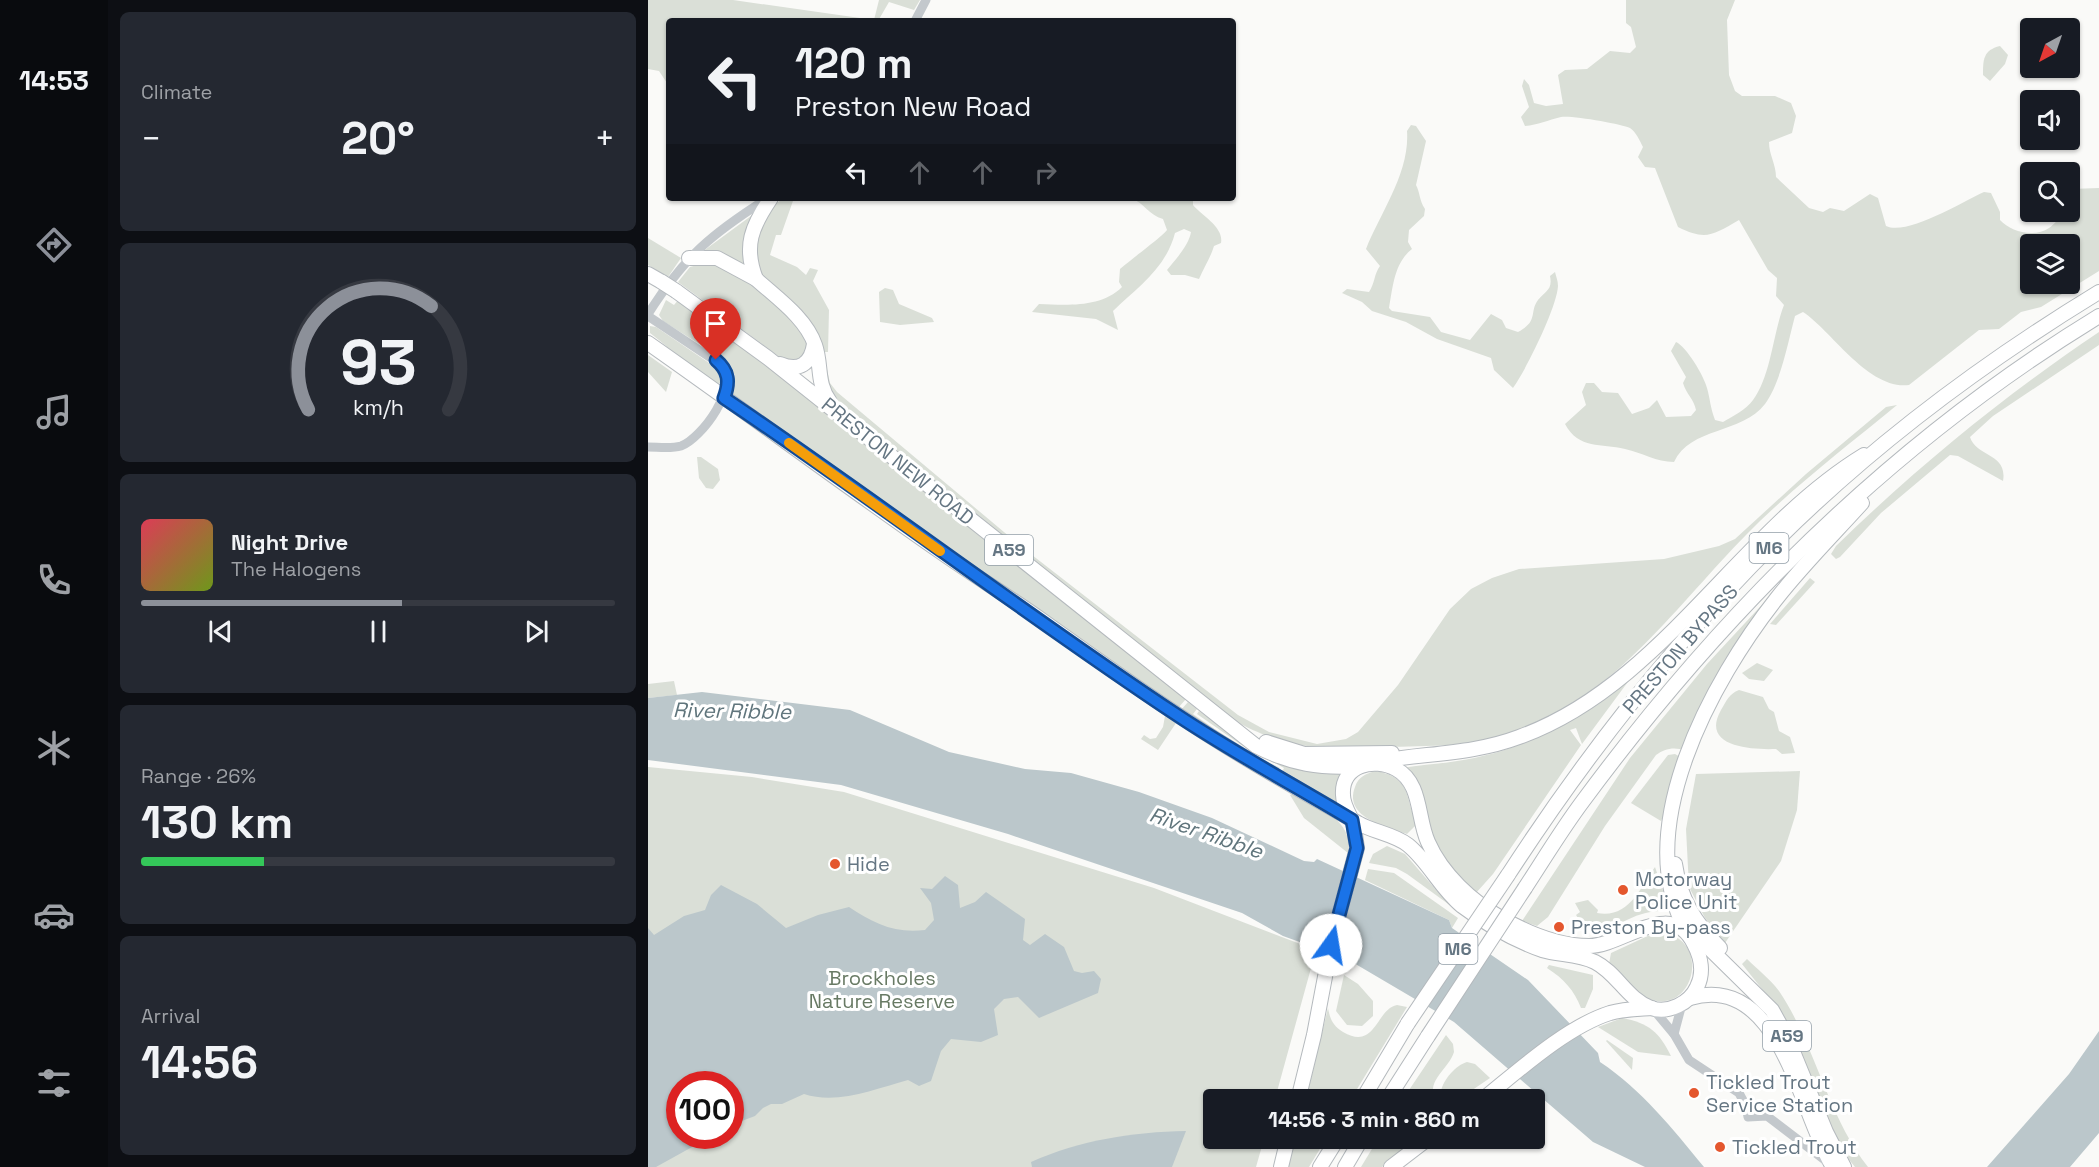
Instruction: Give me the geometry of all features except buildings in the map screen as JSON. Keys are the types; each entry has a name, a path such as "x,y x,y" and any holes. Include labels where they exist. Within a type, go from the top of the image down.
{"highway":[{"path":"756,279 749,252 750,235 768,201"},
{"path":"689,258 717,258 756,279 803,323 814,342 820,385 828,400 847,420"},
{"name":"PRESTON NEW ROAD","path":"648,274 676,291 768,358 1256,746 1298,763 1323,767 1363,765"},
{"name":"PRESTON BYPASS","path":"1369,1089 1408,1023 1564,790 1690,631 1777,539 1894,436 1958,387 2099,292"},
{"name":"PRESTON BYPASS","path":"1395,1089 1582,801 1698,655 1802,547 1909,450 1971,402 2099,316"},
{"path":"648,335 653,347"},
{"path":"768,358 783,365 798,368 810,360 814,342"},
{"name":"A59","path":"653,347 938,550 1174,713 1234,752 1353,820"},
{"path":"1300,1089 1343,896 1356,856 1357,843 1353,820 1344,803 1342,791 1347,778 1363,765 1452,754 1499,744 1547,726 1615,682 1650,652 1760,540 1838,470 1894,436"},
{"path":"1496,1089 1541,1054 1604,1015 1628,1009 1670,1008 1686,1001 1697,988 1701,971 1698,951 1673,903 1667,873 1668,821 1693,741 1718,689 1745,643 1776,599 1909,450"},
{"path":"1233,729 1275,746 1304,754 1452,754"},
{"path":"1363,765 1386,765 1407,777 1415,792 1424,833 1435,856 1459,886 1502,919 1543,937 1580,946 1611,944 1654,924 1672,925 1688,933"},
{"path":"1676,793 1675,865 1684,901 1698,925 1756,986 1772,1010"},
{"path":"1353,820 1408,845 1452,897 1492,926 1543,950 1597,963 1610,972 1628,992 1653,1009"},
{"name":"A59","path":"1688,933 1711,950 1772,1010 1787,1037 1826,1132 1836,1167"},
{"name":"A59","path":"1686,1001 1712,994 1729,997 1750,1008 1761,1018 1782,1051 1817,1138 1836,1167"},
{"path":"1281,1167 1285,1149"},
{"path":"1320,1167 1331,1149"},
{"path":"1345,1167 1356,1149"},
{"path":"1391,1167 1415,1149"}],"street":[{"path":"917,18 926,0"},
{"path":"648,447 680,446 689,441 724,398 728,384 724,368 648,315 689,258 709,238 765,201"},
{"path":"1674,1034 1686,1001"},
{"path":"1653,1009 1674,1034 1689,1060 1739,1093 1746,1106 1748,1117 1761,1115 1774,1120 1836,1167"}],"green space":[{"path":"648,0 733,0 860,18 666,18 666,82 659,71 648,69"},
{"path":"879,0 920,0 914,10 889,2 880,18 874,18"},
{"path":"1626,0 1735,0 1727,20 1729,75 1735,91 1742,96 1775,96 1791,103 1796,116 1792,133 1769,142 1769,147 1776,177 1809,208 1823,212 1830,208 1844,211 1870,194 1878,198 1886,226 1895,228 1920,222 1984,192 1991,193 2000,212 2000,220 2010,228 2037,233 2056,222 2080,222 2080,189 2099,188 2099,271 2080,283 2080,234 2020,234 2020,294 2062,294 2041,307 2021,312 1999,329 1979,330 1909,385 1894,384 1865,369 1803,312 1795,316 1780,373 1771,395 1755,414 1692,442 1674,462 1661,461 1625,449 1584,442 1577,438 1565,424 1586,405 1582,392 1586,383 1594,383 1602,392 1618,393 1632,414 1649,408 1657,400 1666,417 1691,416 1696,410 1695,406 1683,383 1686,377 1671,351 1676,342 1689,355 1702,376 1715,420 1723,422 1747,407 1764,379 1784,305 1776,296 1777,278 1768,270 1739,220 1716,232 1703,235 1678,227 1655,168 1645,167 1638,157 1643,147 1630,128 1596,120 1567,117 1525,126 1521,117 1529,107 1522,86 1524,79 1529,85 1534,103 1546,106 1563,104 1558,75 1565,70 1587,69 1610,51 1630,53 1636,47 1631,27 1626,23"},
{"path":"2000,46 2008,55 2005,64 1990,81 1983,75 1985,56 1990,50"},
{"path":"1411,125 1416,126 1426,141 1416,185 1425,209 1424,216 1409,230 1408,242 1412,249 1398,268 1389,308 1392,311 1430,317 1441,332 1470,340 1491,314 1502,320 1506,328 1518,332 1529,324 1535,304 1548,290 1550,276 1555,272 1558,286 1547,323 1513,388 1494,370 1491,358 1437,339 1406,322 1372,311 1362,302 1342,293 1347,289 1369,292 1380,266 1366,249 1399,177 1407,147 1407,131"},
{"path":"780,201 793,201 781,235 776,235 770,255 797,267 806,275 810,268 818,270 813,281 829,310 828,352 823,352 754,271 758,230 761,221"},
{"path":"1136,201 1193,201 1193,205 1216,227 1221,243 1214,246 1199,279 1185,275 1171,275 1167,270 1188,242 1191,232 1184,229 1175,233 1158,267 1113,311 1118,330 1096,319 1032,312 1039,304 1072,305 1094,302 1114,294 1122,287 1119,282 1120,269 1167,230 1163,219 1154,215"},
{"path":"755,213 743,244 746,268 702,252"},
{"path":"648,238 681,258 668,277 648,265"},
{"path":"711,261 754,285 793,319 808,346 804,360 785,361 678,282 690,267"},
{"path":"885,288 893,290 899,304 932,318 934,322 900,325 880,322 879,292"},
{"path":"679,299 717,325 1186,699 1178,708 731,397 735,375 718,356 663,321 659,315 666,300 674,305"},
{"path":"650,326 656,327 718,369 722,380 717,386 700,374 650,333"},
{"path":"2099,332 2099,345 1993,416 1970,437 1978,448 2001,465 2003,481 1958,456 1950,455 1881,513 1840,557 1836,559 1831,554 1836,546 1898,488 1962,433 2029,381"},
{"path":"648,355 672,372 666,392 648,372"},
{"path":"822,359 825,360 830,383 837,392 1023,548 1238,715 1269,732 1317,744 1346,739 1358,732 1398,685 1450,609 1471,589 1492,578 1519,569 1664,559 1719,546 1735,539 1806,474 1886,407 1897,405 1820,468 1746,535 1669,619 1615,672 1585,696 1553,716 1518,732 1486,741 1452,745 1341,748 1289,743 1252,730 1231,719 831,395"},
{"path":"697,457 701,457 718,469 720,480 713,489 706,488 699,478"},
{"path":"1810,578 1815,582 1776,625 1770,624"},
{"path":"1784,581 1685,751 1670,749 1656,755 1605,826 1548,917 1537,926 1522,921 1630,758 1707,664"},
{"path":"1757,663 1773,670 1764,681 1749,679 1742,673"},
{"path":"1633,675 1582,744 1576,728 1570,730 1581,745 1493,874 1476,893 1443,859 1402,768 1483,756 1529,741 1572,719"},
{"path":"674,681 677,695 648,698 648,684"},
{"path":"1739,690 1763,697 1769,709 1774,712 1779,731 1790,737 1795,753 1782,754 1776,749 1742,747 1723,739 1717,732 1716,722 1728,698"},
{"path":"1188,702 1197,709 1193,714 1243,749 1280,768 1278,770 1243,752 1181,710"},
{"path":"1199,711 1250,747 1344,772 1338,805 1282,772 1284,768 1240,744 1197,714"},
{"path":"1165,716 1176,723 1158,750 1141,739 1144,735 1150,739 1156,738 1163,727"},
{"path":"1675,754 1682,758 1668,807 1661,821 1631,803 1668,755"},
{"name":"Brockholes Nature Reserve","path":"648,767 752,777 844,792 1154,888 1316,950 1278,1089 1203,1089 1203,1149 1261,1149 1256,1167 648,1167"},
{"path":"1376,771 1396,779 1405,790 1417,824 1407,834 1369,820 1355,806 1353,798 1356,784 1363,776"},
{"path":"1800,771 1797,810 1781,861 1725,943 1705,918 1689,887 1686,829 1696,774"},
{"path":"1295,793 1323,809 1340,823 1349,842 1348,853 1304,818 1290,795"},
{"path":"1387,846 1405,854 1437,891 1462,914 1407,874 1396,868 1369,863 1373,854"},
{"path":"1655,867 1670,911 1648,912 1594,934 1586,930 1576,915 1580,912 1575,903 1588,900 1598,910 1597,913 1608,914 1617,911 1632,900"},
{"path":"1368,869 1394,873 1458,918 1452,928 1449,920 1365,880"},
{"path":"1667,933 1681,941 1690,952 1692,966 1690,980 1683,991 1673,999 1659,1001 1638,993 1609,964 1611,953 1652,934"},
{"path":"1747,959 1768,978 1792,1012 1842,1125 1868,1167 1855,1167 1843,1152 1773,1003 1742,964"},
{"path":"1549,965 1593,975 1593,989 1585,1008 1581,1008 1572,990 1547,968"},
{"path":"1344,975 1358,984 1373,1001 1373,1016 1362,1026 1347,1025 1336,1011"},
{"path":"1397,1005 1407,1007 1357,1089 1308,1089 1328,1008 1332,1022 1340,1030 1354,1036 1362,1036 1369,1033 1390,1008"},
{"path":"1622,1018 1652,1030 1671,1056 1638,1052 1598,1027"},
{"path":"1446,1035 1453,1044 1454,1052 1436,1080 1433,1089 1410,1089"},
{"path":"1606,1041 1633,1058 1632,1070"},
{"path":"1467,1062 1475,1064 1490,1078 1474,1089 1442,1089 1447,1078"},
{"path":"1293,1149 1320,1149 1309,1167 1288,1167"},
{"path":"1372,1149 1406,1149 1382,1167 1361,1167"}],"water":[{"name":"River Ribble","path":"702,692 850,710 949,752 1025,769 1071,773 1139,792 1212,818 1304,861 1314,862 1317,859 1449,920 1452,928 1528,980 1598,1053 1600,1062 1643,1097 1704,1167 1645,1167 1593,1142 1545,1101 1545,1089 1532,1089 1454,1022 1347,959 1283,936 1242,913 1008,834 841,785 648,760 648,698"},
{"path":"945,876 958,885 960,908 975,902 986,892 1025,919 1023,940 1030,945 1045,934 1064,947 1074,971 1082,973 1094,971 1101,979 1098,993 1039,1018 1018,997 1004,999 994,1009 998,1035 981,1042 951,1039 941,1051 931,1081 919,1086 908,1080 843,1097 817,1097 804,1094 782,1104 771,1104 755,1116 744,1120 744,1071 666,1071 666,1149 689,1149 656,1167 648,1167 648,928 654,935 684,916 705,910 711,895 721,885 757,904 786,928 818,915 849,907 867,918 894,929 925,930 934,920 931,903 920,888 932,889"},
{"path":"2099,1031 2099,1133 2070,1167 1987,1167 2069,1074"},
{"path":"1186,1131 1172,1167 1032,1167 1031,1162 1088,1143 1127,1135"}],"slow traffic":[{"path":"789,443 940,551"}],"place":[{"name":"Hide","path":"835,864"},
{"name":"Motorway Police Unit","path":"1623,890"},
{"name":"Preston By-pass","path":"1559,927"},
{"name":"Tickled Trout Service Station","path":"1694,1093"},
{"name":"Tickled Trout","path":"1720,1147"}],"route":[{"path":"716,360 727,372 728,384 724,398 938,550 1174,713 1234,752 1278,775 1352,820 1356,832 1356,856 1345,887 1331,945"}]}
